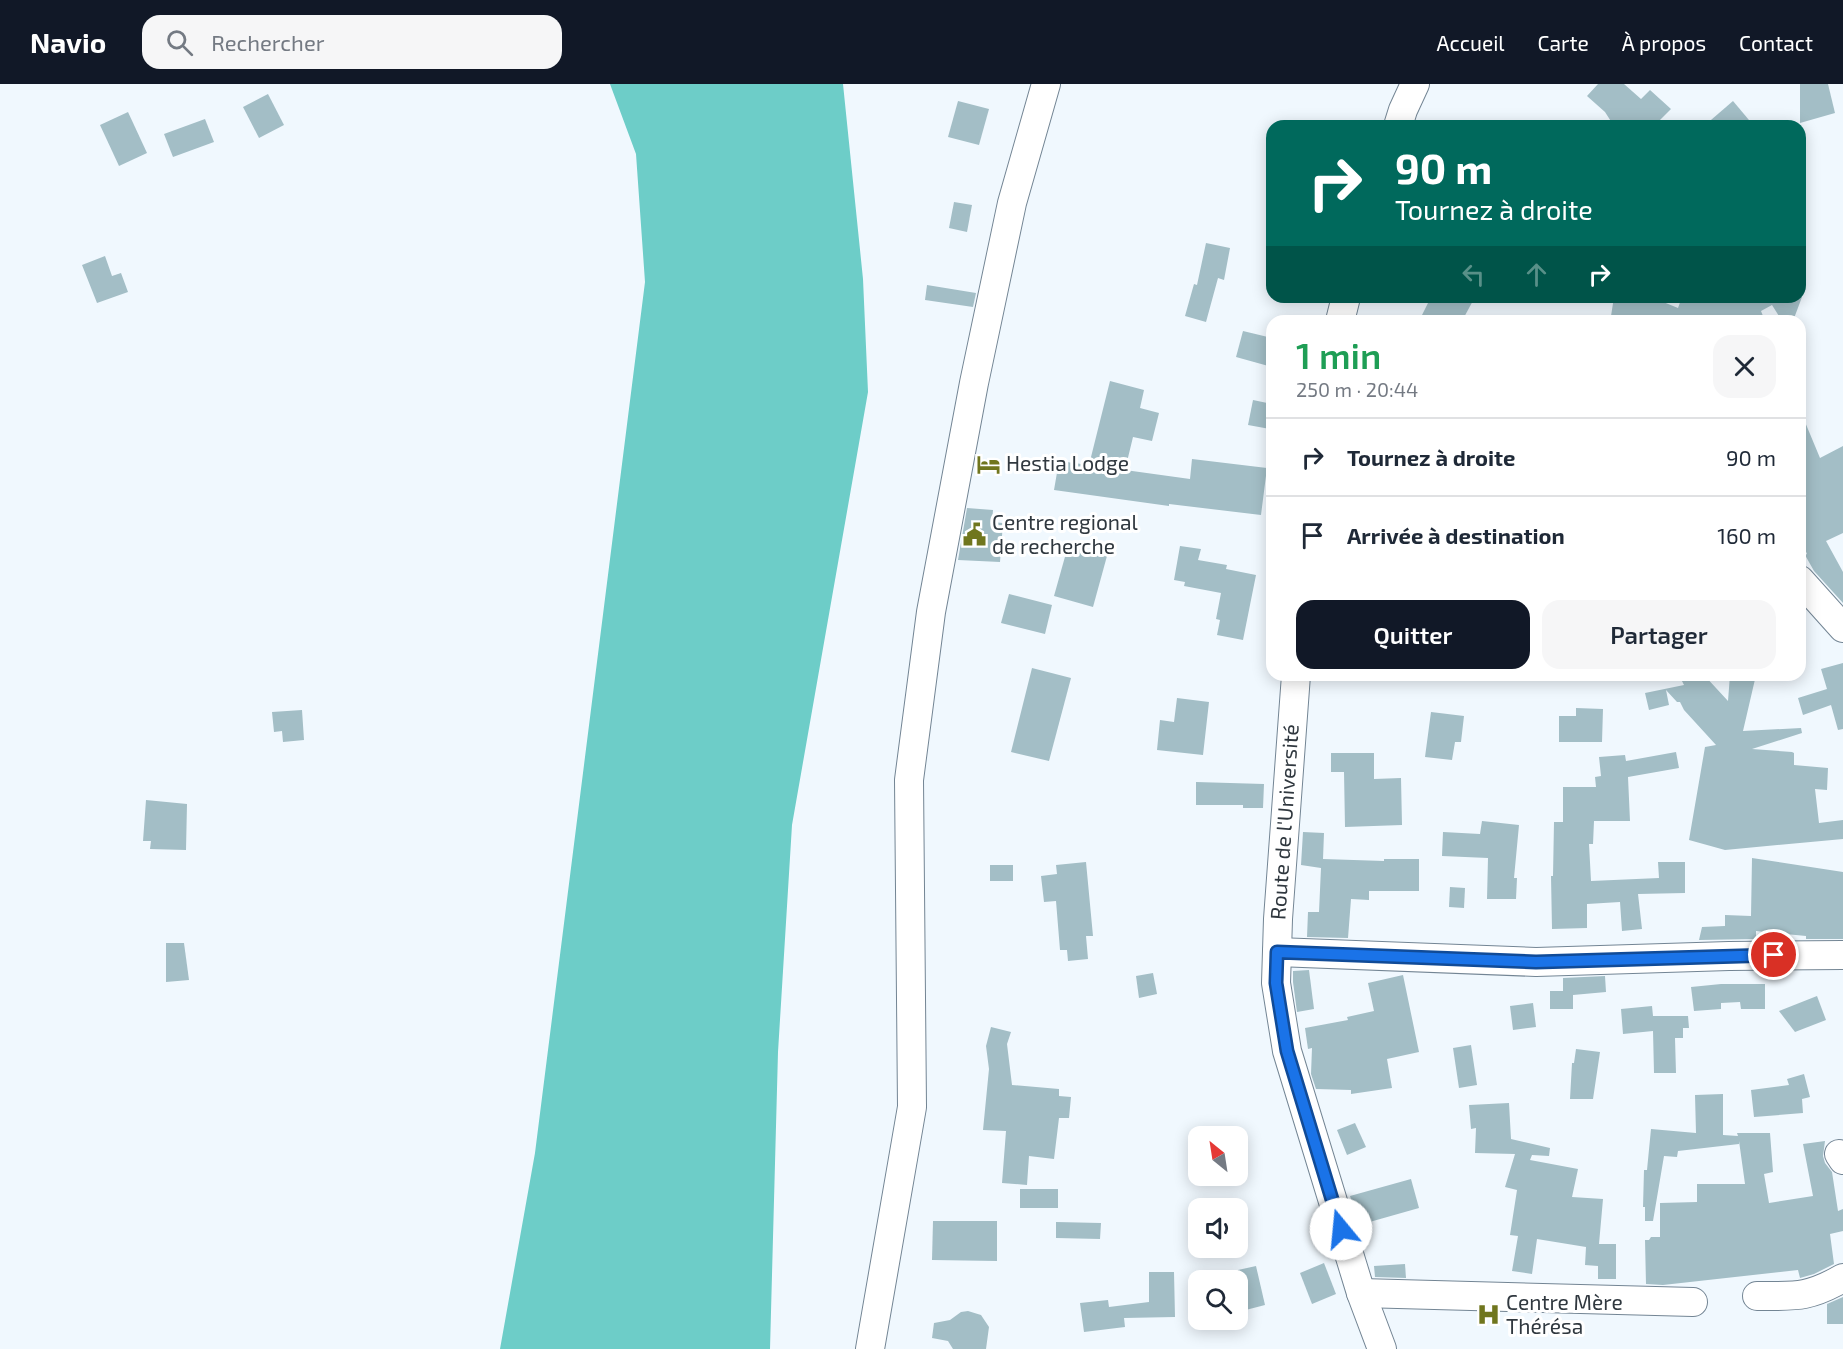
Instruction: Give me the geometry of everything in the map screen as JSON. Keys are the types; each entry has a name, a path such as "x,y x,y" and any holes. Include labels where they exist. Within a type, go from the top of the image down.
{"street":[{"path":"870,1349 912,1107 909,780 931,612 974,382 1012,202 1046,84"},
{"path":"1400,120 1415,84"},
{"path":"1806,587 1843,628"},
{"name":"Route de l'Université","path":"1296,681 1276,983 1287,1051 1361,1293 1382,1349"},
{"path":"1277,952 1536,962 1843,955"},
{"path":"1757,1296 1801,1296 1821,1290 1843,1278"},
{"path":"1361,1293 1693,1302"}],"water":[{"path":"610,84 843,84 863,279 868,392 792,825 778,1052 770,1349 500,1349 535,1153 645,282 636,154"}],"building":[{"path":"1598,84 1624,84 1641,99 1650,90 1671,109 1660,120 1610,120 1605,112 1587,96"},
{"path":"1800,84 1828,84 1835,113 1806,121 1800,120"},
{"path":"268,94 284,125 259,138 243,107"},
{"path":"958,101 989,109 979,145 948,137"},
{"path":"1733,101 1749,120 1711,120"},
{"path":"128,112 147,153 119,166 100,125"},
{"path":"205,119 214,142 173,157 164,134"},
{"path":"954,202 972,205 967,232 949,228"},
{"path":"1206,243 1230,248 1224,280 1218,278 1206,322 1185,316 1194,284 1197,285"},
{"path":"105,256 112,276 121,273 128,292 97,303 82,265"},
{"path":"927,285 976,293 973,307 925,300"},
{"path":"1428,303 1472,303 1465,315 1422,315"},
{"path":"1613,303 1666,303 1678,308 1680,303 1800,303 1795,315 1778,315 1772,305 1761,311 1763,315 1611,315"},
{"path":"1243,331 1266,337 1266,365 1236,357"},
{"path":"1110,381 1144,390 1140,408 1159,413 1152,441 1133,437 1125,470 1190,479 1192,459 1266,468 1261,515 1169,504 1169,506 1054,490 1059,461 1089,465"},
{"path":"1253,400 1266,403 1266,428 1248,425"},
{"path":"1806,424 1820,458 1843,446 1843,533 1826,541 1843,572 1843,603 1814,571 1806,557"},
{"path":"967,508 993,510 992,522 1003,523 1000,562 958,560"},
{"path":"1068,546 1107,556 1093,607 1054,596"},
{"path":"1180,546 1201,549 1198,560 1227,565 1226,569 1256,575 1243,640 1217,635 1220,620 1216,619 1221,593 1184,586 1185,582 1174,580"},
{"path":"1009,594 1052,605 1045,634 1001,623"},
{"path":"1843,663 1843,729 1838,730 1831,705 1803,715 1798,698 1827,689 1821,669"},
{"path":"1032,668 1071,678 1049,761 1011,752"},
{"path":"1682,681 1710,681 1728,701 1730,681 1755,681 1743,731 1801,728 1802,733 1752,749 1792,752 1794,753 1794,765 1828,768 1827,790 1815,789 1819,823 1843,820 1843,839 1725,850 1689,840 1705,747 1716,745 1684,710 1680,702 1677,702 1666,690 1669,705 1649,710 1645,693 1684,685"},
{"path":"1177,698 1209,702 1203,755 1157,750 1160,720 1174,722"},
{"path":"1576,708 1603,709 1602,742 1559,742 1559,716 1576,716"},
{"path":"302,710 304,740 283,742 282,731 274,732 272,712"},
{"path":"1431,712 1464,716 1461,742 1455,742 1452,760 1425,757"},
{"path":"1676,752 1679,768 1628,777 1630,821 1594,821 1593,844 1589,844 1591,881 1659,878 1658,862 1685,862 1685,893 1638,894 1642,929 1622,931 1620,902 1587,904 1587,928 1552,929 1551,876 1553,876 1554,822 1563,822 1563,787 1596,787 1595,777 1601,776 1599,757 1625,755 1626,761"},
{"path":"1331,753 1374,753 1374,779 1401,778 1402,825 1345,827 1344,772 1331,772"},
{"path":"1196,782 1264,784 1263,808 1243,808 1243,805 1196,805"},
{"path":"146,800 187,804 186,850 150,849 151,841 143,841"},
{"path":"1482,821 1519,825 1514,878 1517,878 1516,899 1487,899 1488,858 1442,856 1443,832 1480,834"},
{"path":"1303,832 1324,833 1323,859 1384,861 1384,859 1419,859 1419,891 1369,891 1369,900 1351,899 1348,938 1307,937 1308,912 1319,912 1321,868 1301,865"},
{"path":"1752,858 1843,872 1843,939 1806,939 1806,936 1756,931 1756,939 1699,940 1702,927 1725,926 1725,915 1751,916"},
{"path":"1086,862 1093,936 1086,936 1088,959 1068,961 1067,950 1060,950 1056,901 1044,902 1041,876 1057,874 1056,865"},
{"path":"990,865 1013,865 1013,881 990,881"},
{"path":"1450,887 1465,888 1464,908 1449,907"},
{"path":"166,943 184,943 189,980 166,982"},
{"path":"1309,970 1314,1009 1297,1012 1293,971"},
{"path":"1153,973 1157,994 1139,998 1136,976"},
{"path":"1403,975 1419,1052 1387,1059 1392,1088 1351,1094 1351,1090 1316,1089 1311,1074 1312,1048 1308,1049 1305,1028 1348,1020 1347,1017 1374,1011 1368,983"},
{"path":"1605,976 1606,992 1573,995 1573,1009 1550,1009 1550,991 1563,991 1563,978"},
{"path":"1765,984 1765,1009 1741,1009 1740,1002 1721,1003 1721,1009 1694,1011 1691,987"},
{"path":"1817,996 1826,1020 1795,1032 1779,1011"},
{"path":"1533,1003 1536,1027 1513,1030 1510,1006"},
{"path":"1652,1006 1653,1016 1688,1016 1689,1028 1683,1028 1683,1038 1675,1038 1676,1073 1654,1073 1653,1031 1623,1034 1621,1009"},
{"path":"991,1027 1011,1032 1007,1044 1012,1085 1059,1089 1059,1096 1071,1097 1069,1118 1059,1118 1054,1159 1029,1156 1027,1185 1002,1183 1006,1131 983,1130 989,1069 986,1046"},
{"path":"1471,1045 1477,1085 1459,1088 1453,1048"},
{"path":"1576,1049 1600,1052 1593,1099 1570,1099 1572,1063 1574,1063"},
{"path":"1804,1074 1810,1097 1802,1099 1803,1113 1754,1117 1751,1090 1789,1085 1787,1079"},
{"path":"1723,1094 1723,1135 1770,1133 1773,1172 1764,1174 1769,1203 1813,1196 1803,1144 1825,1141 1823,1156 1832,1172 1838,1211 1843,1209 1843,1231 1830,1234 1834,1264 1800,1278 1798,1270 1663,1285 1646,1284 1645,1240 1660,1237 1660,1203 1697,1202 1697,1184 1745,1184 1739,1141 1739,1144 1678,1151 1677,1157 1664,1156 1653,1221 1645,1221 1644,1170 1647,1170 1651,1129 1696,1133 1695,1095"},
{"path":"1509,1103 1511,1139 1550,1148 1549,1156 1532,1155 1530,1160 1578,1169 1572,1197 1603,1199 1599,1244 1616,1244 1616,1279 1598,1279 1598,1266 1585,1265 1586,1247 1537,1239 1532,1274 1512,1271 1518,1236 1510,1235 1517,1190 1505,1187 1515,1154 1475,1153 1476,1128 1471,1129 1469,1105"},
{"path":"1355,1123 1366,1147 1347,1155 1337,1130"},
{"path":"1411,1179 1419,1208 1359,1225 1350,1196"},
{"path":"1020,1189 1058,1189 1058,1208 1020,1208"},
{"path":"933,1221 997,1221 997,1261 932,1260"},
{"path":"1056,1222 1101,1223 1100,1239 1056,1238"},
{"path":"1324,1263 1336,1294 1312,1304 1300,1273"},
{"path":"1405,1264 1406,1278 1375,1277 1374,1266"},
{"path":"1256,1266 1265,1305 1248,1309 1248,1270 1238,1270"},
{"path":"1149,1272 1174,1272 1175,1317 1124,1318 1125,1327 1084,1332 1080,1303 1108,1300 1109,1307 1149,1302"},
{"path":"1843,1297 1843,1324 1827,1324 1827,1304"},
{"path":"968,1311 981,1315 989,1327 986,1349 953,1349 948,1341 932,1338 934,1323 950,1320 961,1312"}],"place":[{"name":"Hestia Lodge","path":"988,464"},
{"name":"Centre regional de recherche","path":"974,535"},
{"name":"Centre Mère Thérésa","path":"1488,1315"}],"route":[{"path":"1341,1229 1287,1051 1276,983 1277,952 1536,962 1774,955"}]}
